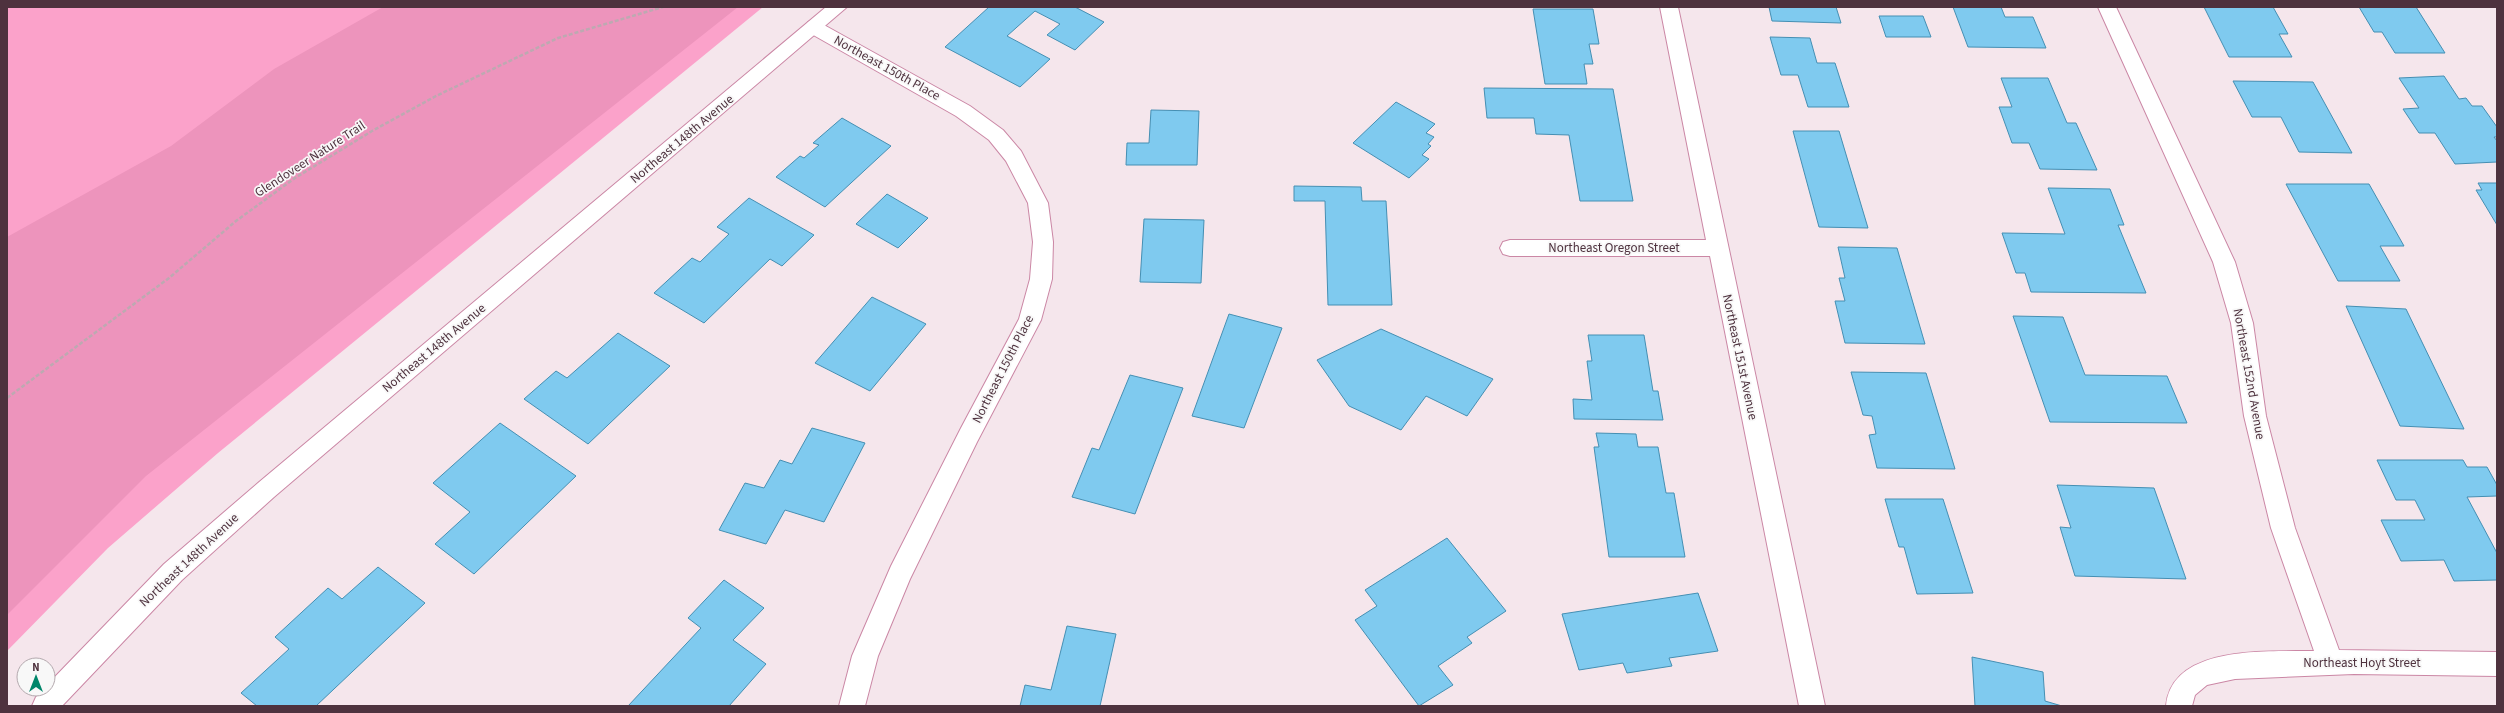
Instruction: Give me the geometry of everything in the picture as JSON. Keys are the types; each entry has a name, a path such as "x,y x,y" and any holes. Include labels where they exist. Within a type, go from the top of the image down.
{"street":[{"name":"Northeast 148th Avenue","path":"45,706 104,641 173,572 838,7"},
{"name":"Northeast 151st Avenue","path":"1669,7 1717,248 1812,706"},
{"name":"Northeast 152nd Avenue","path":"2107,7 2224,262 2242,323 2255,416 2283,528 2330,661"},
{"name":"Northeast 150th Place","path":"815,27 963,111 996,135 1014,156 1038,203 1043,242 1041,279 1030,320 969,435 900,574 865,656 852,706"},
{"name":"Northeast Oregon Street","path":"1510,248 1717,248"},
{"name":"Northeast Hoyt Street","path":"2178,706 2179,699 2187,685 2204,674 2226,668 2330,661 2497,664"}],"path":[{"name":"Glendoveer Nature Trail","path":"7,398 169,278 236,220 295,178 372,130 436,96 558,38 663,7"}],"shaded area":[{"path":"7,7 763,7 218,453 108,548 7,651"},
{"path":"383,7 738,7 146,476 7,615 7,237 171,146 274,69"}],"building":[{"path":"989,7 1075,7 1104,22 1075,50 1047,35 1060,24 1035,11 1007,36 1050,59 1020,87 945,47"},
{"path":"1769,7 1836,7 1841,23 1772,21"},
{"path":"1953,7 2001,7 2005,17 2033,17 2046,48 1968,47"},
{"path":"2204,7 2273,7 2288,34 2279,34 2292,57 2229,57"},
{"path":"2359,7 2416,7 2445,53 2395,53 2382,32 2374,32"},
{"path":"1533,9 1593,9 1599,44 1589,44 1593,64 1584,64 1587,84 1545,84"},
{"path":"1879,16 1923,16 1931,37 1886,37"},
{"path":"1770,37 1810,38 1817,63 1835,63 1849,107 1808,107 1798,75 1781,75"},
{"path":"2444,76 2459,99 2466,98 2472,106 2482,106 2497,127 2497,137 2494,137 2497,141 2497,162 2455,164 2435,133 2419,133 2403,109 2419,108 2399,78"},
{"path":"2001,78 2048,78 2067,123 2076,123 2097,170 2040,169 2029,143 2012,143 1999,107 2012,107"},
{"path":"2233,81 2313,82 2352,153 2299,152 2281,117 2252,117"},
{"path":"1484,88 1613,89 1633,201 1580,201 1569,135 1536,134 1534,118 1487,118"},
{"path":"1396,102 1435,124 1426,133 1434,137 1428,144 1431,146 1422,155 1429,159 1409,178 1353,143"},
{"path":"1151,110 1199,111 1197,165 1126,165 1127,143 1149,143"},
{"path":"842,118 891,146 825,207 776,177 800,156 804,158 819,145 813,143"},
{"path":"1793,131 1839,131 1868,228 1819,227"},
{"path":"2478,183 2497,183 2497,225 2476,190 2482,190"},
{"path":"2286,184 2369,184 2404,246 2380,246 2400,281 2338,281"},
{"path":"1294,186 1361,187 1362,201 1386,201 1392,305 1328,305 1325,201 1294,201"},
{"path":"2048,188 2110,189 2124,225 2118,225 2146,293 2031,292 2025,273 2016,273 2002,233 2065,234"},
{"path":"887,194 928,218 898,248 856,224"},
{"path":"749,198 814,235 782,266 770,259 704,323 654,293 692,258 700,262 729,234 717,227"},
{"path":"1144,219 1204,220 1201,283 1140,282"},
{"path":"1838,247 1897,248 1925,344 1845,343 1835,301 1845,301 1839,278 1845,278"},
{"path":"872,297 926,324 870,391 815,363"},
{"path":"2346,306 2406,309 2464,429 2400,426"},
{"path":"1229,314 1282,328 1244,428 1192,416"},
{"path":"2013,316 2063,317 2085,375 2167,376 2187,423 2050,422"},
{"path":"1381,329 1493,379 1467,416 1426,396 1401,430 1349,406 1317,360"},
{"path":"618,333 670,366 588,444 524,399 556,371 567,378"},
{"path":"1588,335 1644,335 1653,391 1658,391 1663,420 1574,419 1573,399 1592,400 1587,361 1592,361"},
{"path":"1851,372 1926,373 1955,469 1877,468 1869,435 1876,434 1872,416 1863,415"},
{"path":"1130,375 1183,388 1135,514 1072,497 1092,448 1099,450"},
{"path":"500,423 576,476 474,574 435,544 470,512 433,483"},
{"path":"812,428 865,443 824,522 785,510 766,544 719,530 745,483 764,488 780,460 792,464"},
{"path":"1596,433 1636,434 1638,447 1658,447 1666,493 1674,493 1685,557 1609,557 1594,447 1599,447"},
{"path":"2377,460 2463,460 2467,467 2487,467 2497,485 2497,496 2467,497 2497,553 2497,580 2454,581 2444,560 2401,561 2381,520 2425,520 2415,500 2396,500"},
{"path":"2057,485 2154,488 2186,579 2075,576 2060,527 2071,528"},
{"path":"1885,499 1943,499 1973,593 1917,594 1904,547 1899,547"},
{"path":"1447,538 1506,611 1467,637 1472,643 1438,666 1453,685 1419,706 1355,620 1377,606 1365,590"},
{"path":"378,567 425,603 316,706 257,706 241,693 289,649 275,637 328,588 342,599"},
{"path":"724,580 764,608 733,640 766,664 729,706 628,706 701,628 688,618"},
{"path":"1698,593 1718,651 1669,658 1672,666 1627,673 1623,663 1579,670 1562,614"},
{"path":"1067,626 1116,634 1100,706 1020,706 1025,685 1051,690"},
{"path":"1972,657 2043,672 2045,701 2062,706 1975,706"}]}
